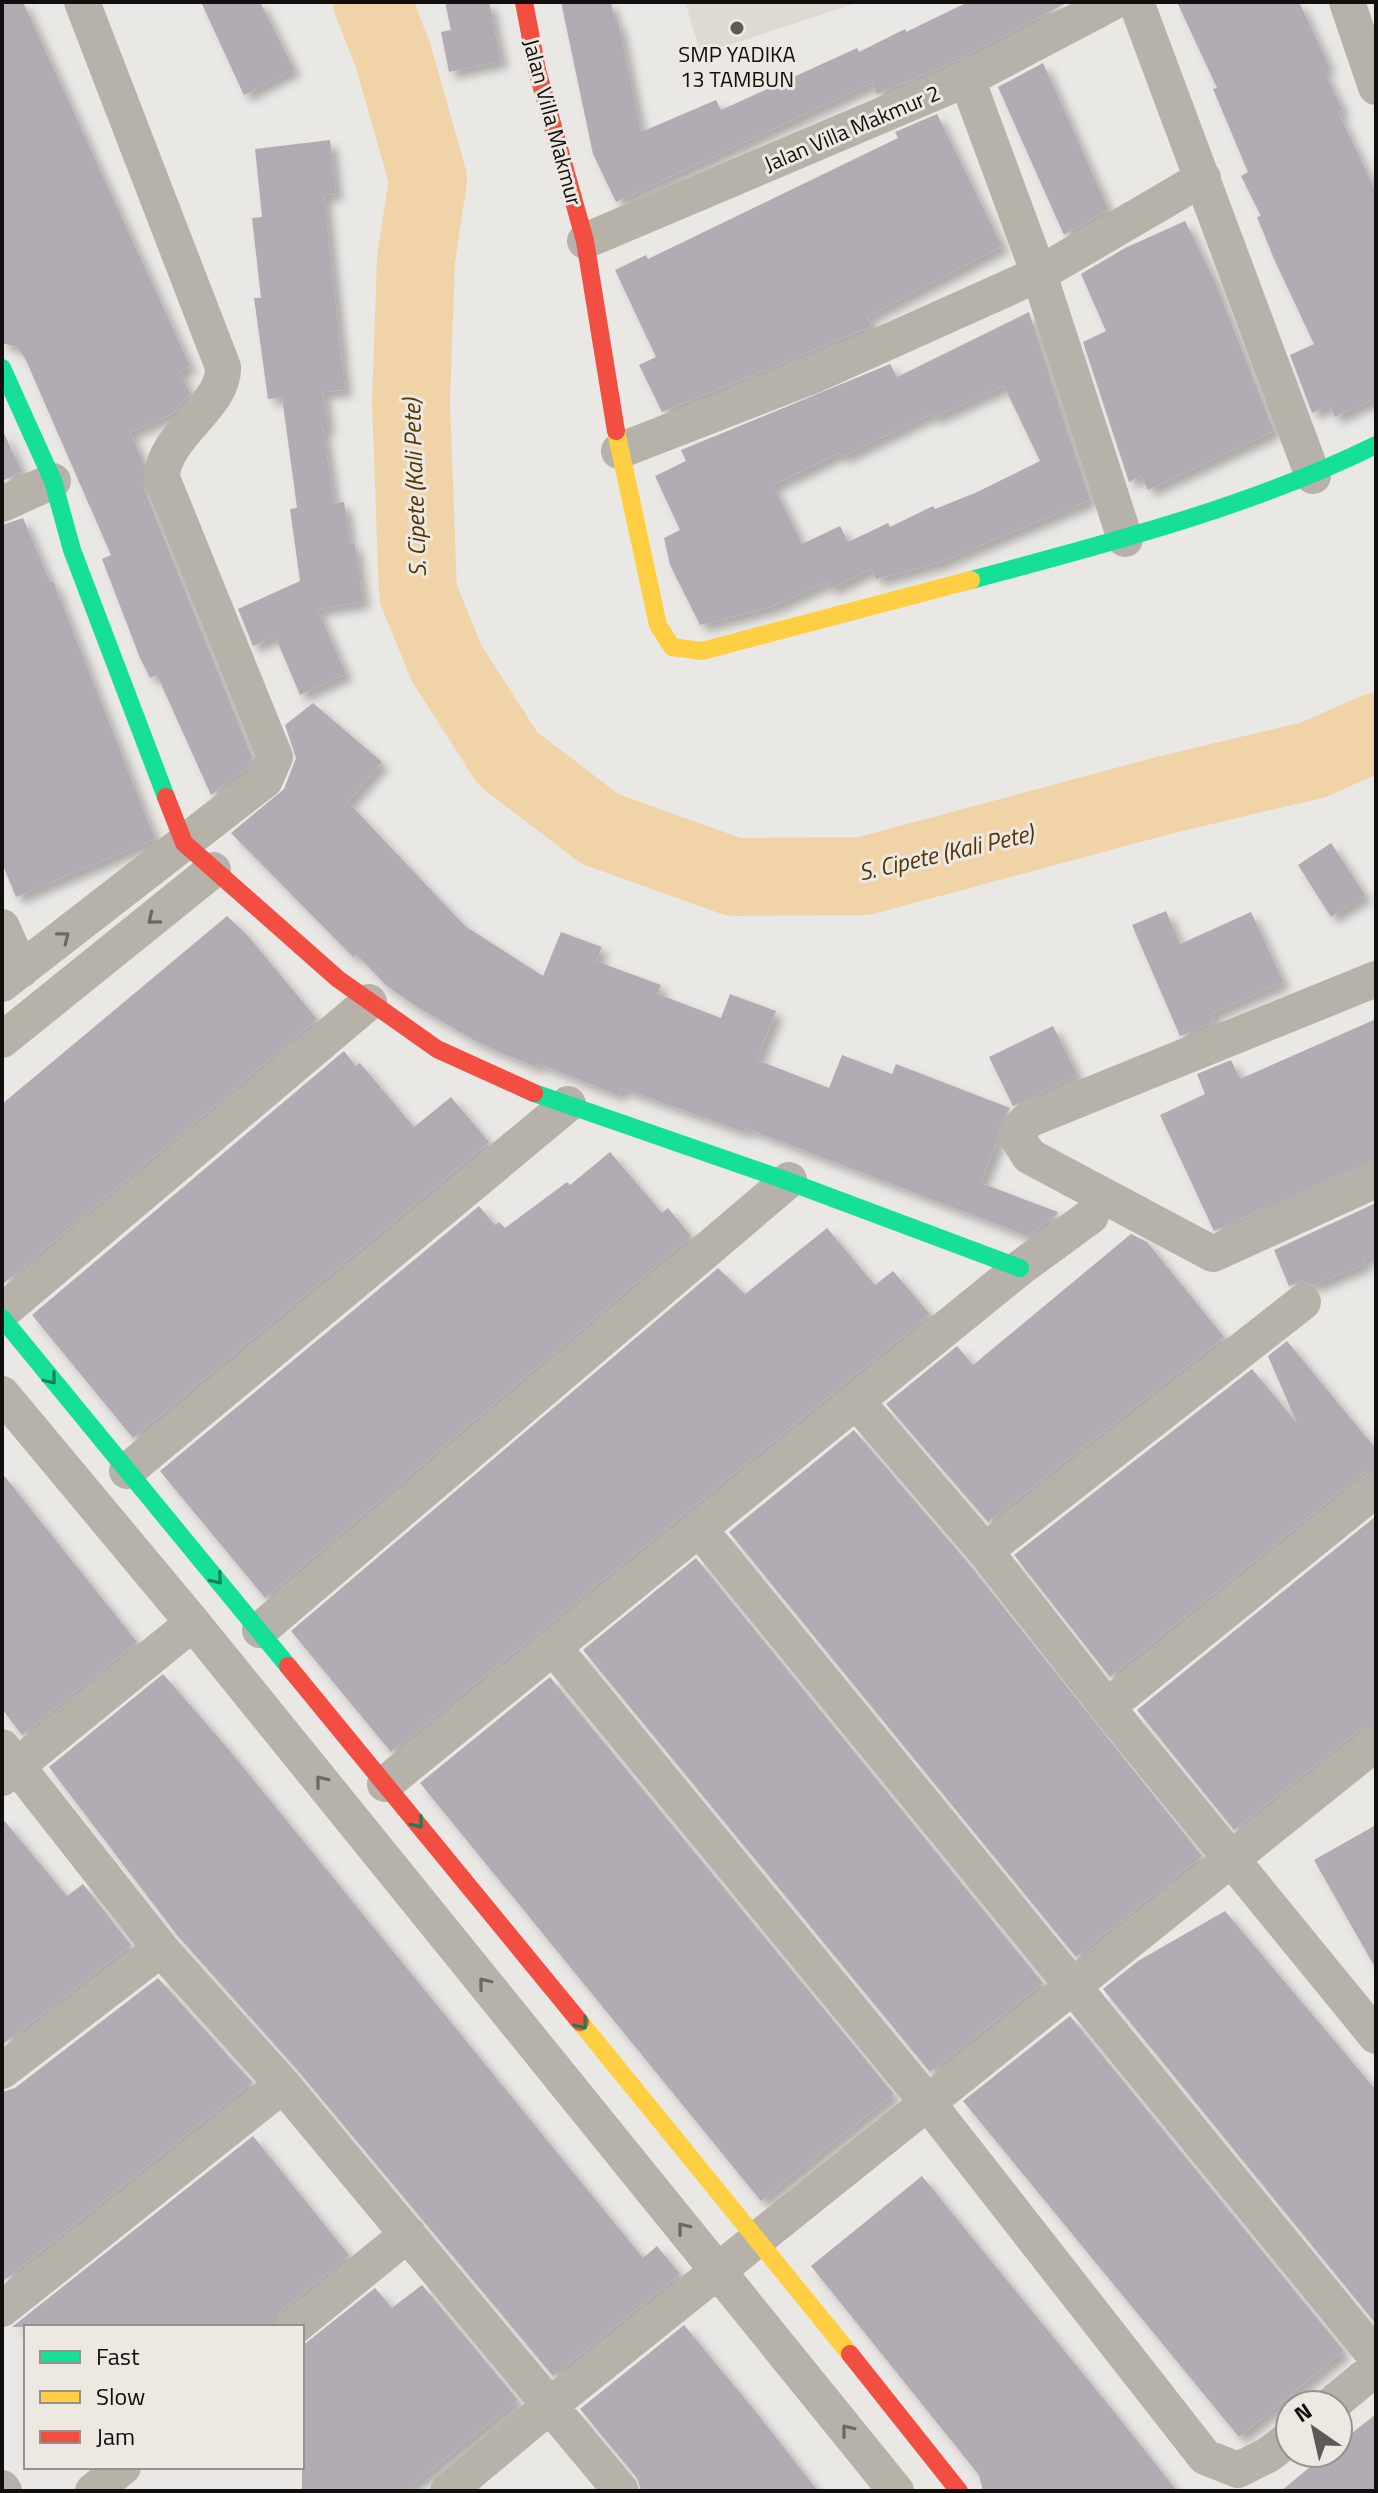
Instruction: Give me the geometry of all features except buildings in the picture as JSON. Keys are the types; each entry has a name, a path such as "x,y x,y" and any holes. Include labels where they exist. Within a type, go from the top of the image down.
{"street":[{"path":"2,927 12,977 265,780 275,757 162,478 166,457 219,386 223,367 82,2"},
{"name":"Jalan Villa Makmur","path":"524,2 537,70 585,241 619,451 658,625 665,640 682,651 702,651 1125,539"},
{"name":"Jalan Villa Makmur 2","path":"585,241 967,79 1113,2"},
{"path":"1136,2 1313,476"},
{"path":"1347,2 1376,87"},
{"path":"967,79 1039,274 1125,539 1313,476 1376,445"},
{"path":"619,451 812,376 1039,274 1203,178"},
{"path":"2,368 53,481 72,550 184,843 213,870 369,1002 437,1048 568,1104 789,1180 1020,1268"},
{"path":"2,504 53,481"},
{"path":"2,1040 213,870"},
{"path":"1376,979 1028,1120 1020,1129 1018,1138 1029,1156 1213,1254 1376,1180"},
{"path":"2,1312 369,1002"},
{"path":"127,1471 568,1104"},
{"path":"260,1630 789,1180"},
{"path":"385,1784 858,1403 1020,1268 1091,1216"},
{"path":"985,1551 1303,1302"},
{"path":"2,1318 759,2240 959,2491"},
{"path":"2,1394 193,1623 896,2491"},
{"path":"858,1403 985,1551 1107,1707 1376,2036"},
{"path":"1107,1707 1376,1489"},
{"path":"700,1530 1376,2357"},
{"path":"193,1623 7,1763 161,1949 283,2085 552,2404 621,2491"},
{"path":"554,1648 928,2103 1205,2457 1238,2470 1274,2450"},
{"path":"448,2491 552,2404 1376,1743"},
{"path":"2,2071 161,1949"},
{"path":"2,2309 283,2085"},
{"path":"296,2325 408,2234"},
{"path":"1350,2389 1376,2368"},
{"path":"93,2491 120,2469"}],"shaded area":[{"name":"SMP YADIKA 13 TAMBUN","path":"685,2 860,2 701,54"}],"waterway":[{"name":"S. Cipete (Kali Pete)","path":"372,2 393,55 428,179 416,260 411,402 418,593 447,664 508,759 600,829 734,877 864,876 1165,795 1313,760 1376,732"}],"traffic: fast":[{"path":"2,368 53,481 72,550 166,797"},
{"path":"971,580 1126,538 1228,506 1376,445"},
{"path":"534,1093 782,1179 1020,1268"},
{"path":"2,1318 288,1666"}],"traffic: slow":[{"path":"616,431 658,625 672,647 702,651 971,580"},
{"path":"580,2022 850,2354"}],"traffic: jam":[{"path":"524,2 537,70 585,241 616,431"},
{"path":"166,797 184,843 338,979 437,1049 534,1093"},
{"path":"288,1666 580,2022"},
{"path":"850,2354 959,2491"}],"place":[{"name":"SMP YADIKA 13 TAMBUN","path":"737,28"}]}
